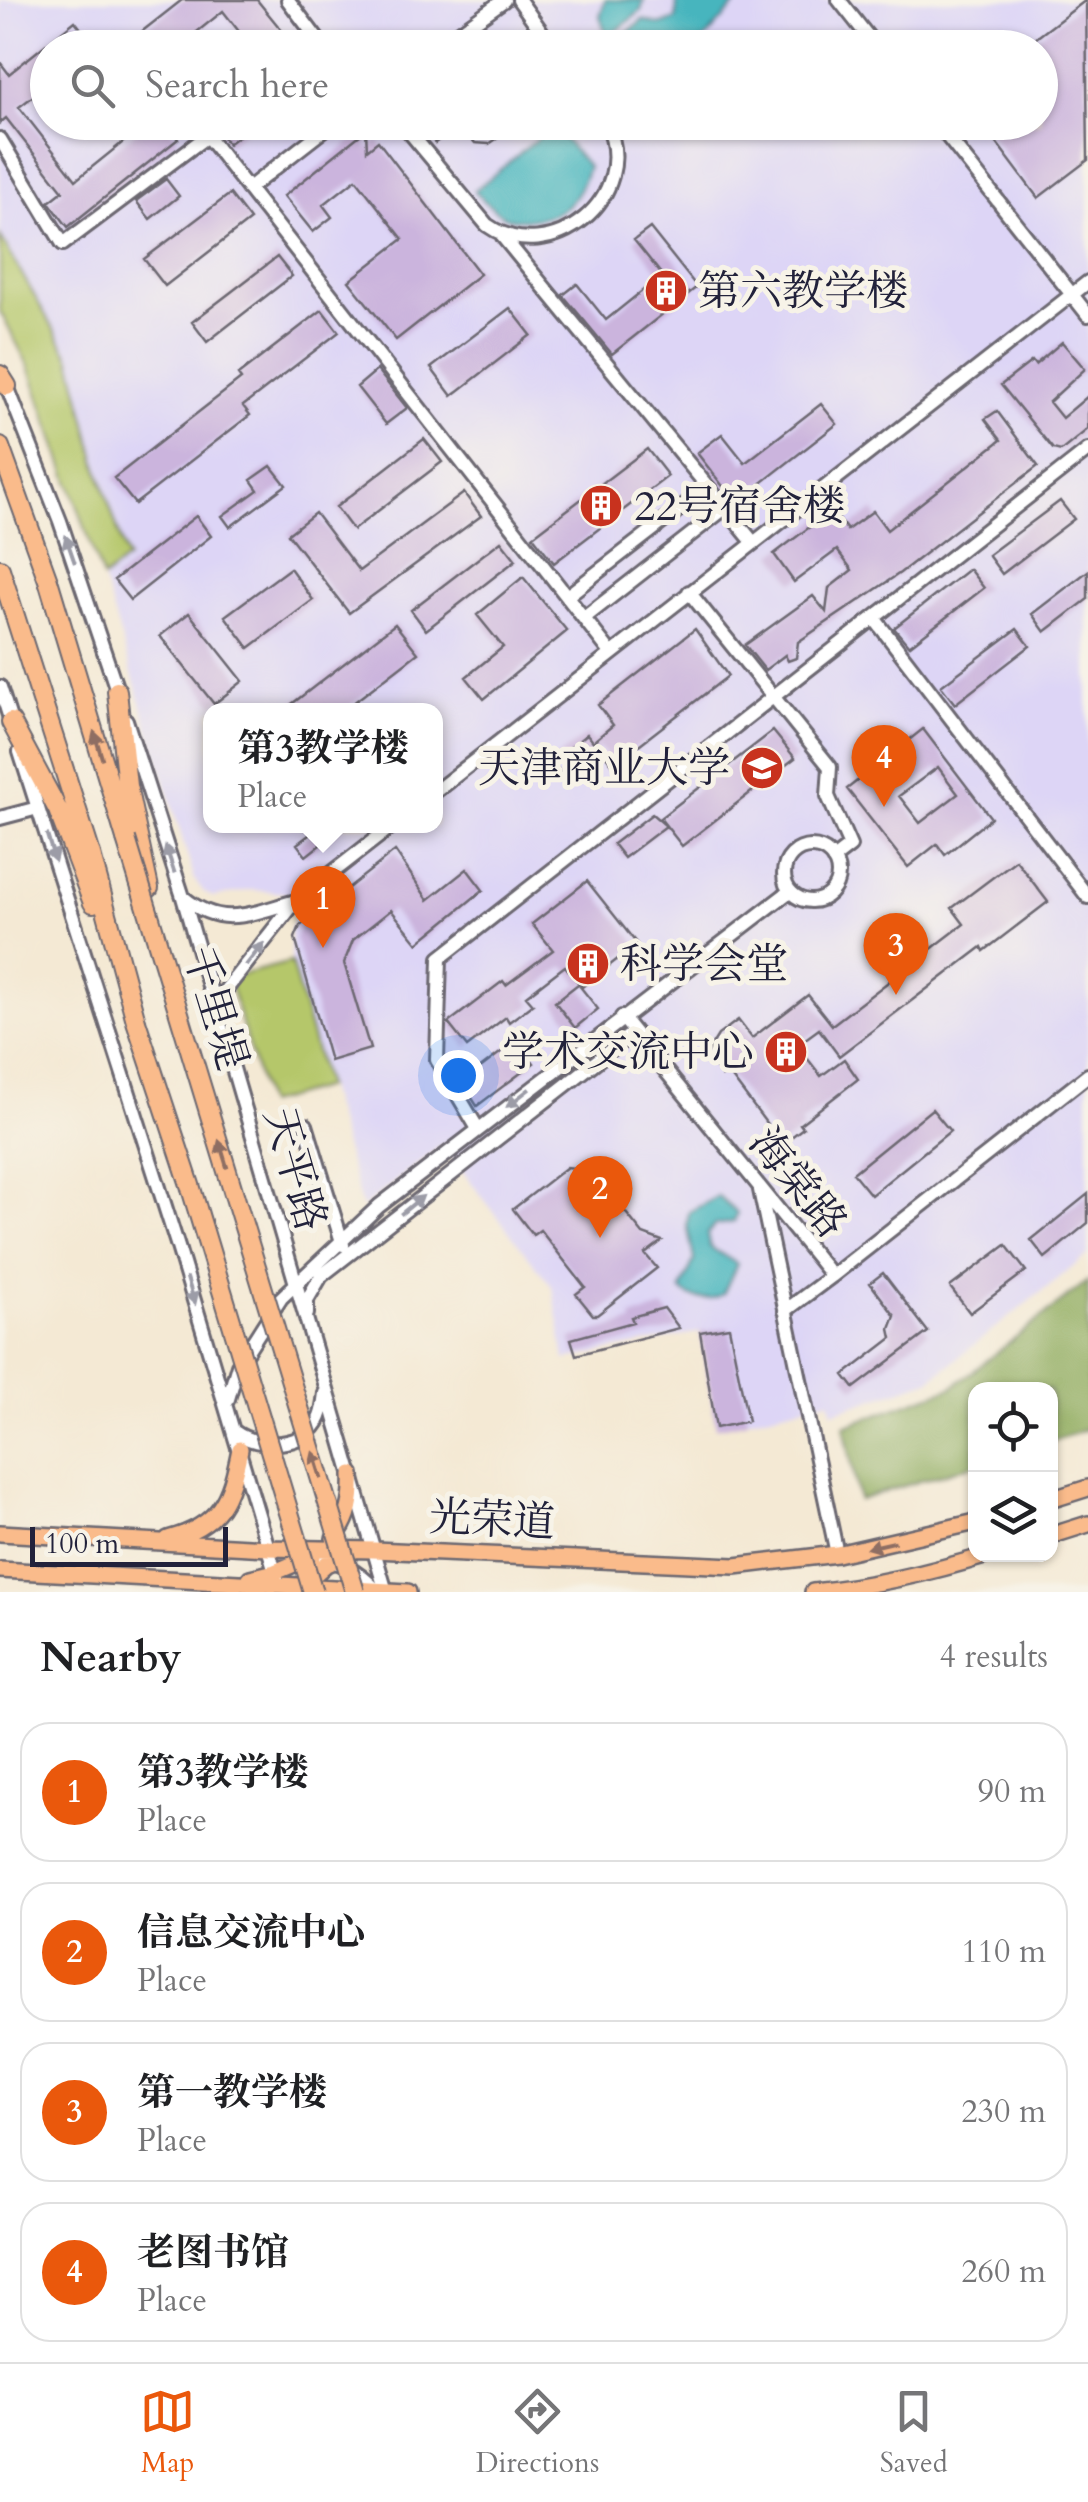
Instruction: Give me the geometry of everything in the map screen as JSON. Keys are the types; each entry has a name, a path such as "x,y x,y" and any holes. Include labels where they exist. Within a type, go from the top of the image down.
{"highway":[{"name":"千里堤","path":"0,447 48,580 131,838 170,981 355,1592"},
{"name":"千里堤","path":"0,569 83,853 190,1186 305,1590"},
{"path":"117,691 131,838"},
{"path":"11,722 83,853"}],"main road":[{"path":"157,1542 198,1529 220,1510 231,1488 240,1449"},
{"path":"305,1590 348,1516 352,1474"},
{"path":"1058,1497 1088,1488"},
{"name":"光荣道","path":"0,1533 268,1548 323,1555 374,1550 736,1566 837,1554 968,1524"},
{"path":"1058,1533 1088,1524"},
{"path":"279,1583 323,1555"},
{"path":"813,1592 899,1578 968,1560"},
{"name":"光荣道","path":"0,1570 279,1583 305,1590 408,1592"},
{"path":"226,1582 250,1592"}],"street":[{"path":"288,0 310,30"},
{"path":"462,30 504,0"},
{"path":"519,0 540,30"},
{"path":"843,1 864,30"},
{"path":"0,140 62,244 202,140"},
{"path":"210,140 611,653"},
{"path":"248,189 311,140"},
{"path":"415,140 486,225 504,237 753,542"},
{"path":"504,237 528,239 583,222 597,209 610,184 616,162 613,140"},
{"path":"950,140 1088,315"},
{"path":"443,785 1088,282"},
{"name":"天平路","path":"2,377 60,521 183,898 374,1550 381,1591"},
{"path":"478,1129 436,1060 440,958 1088,450"},
{"path":"567,596 708,487"},
{"path":"584,618 725,508"},
{"path":"689,592 830,767 828,796 850,846 833,859"},
{"path":"874,618 1088,897"},
{"path":"0,687 279,1583"},
{"path":"0,818 38,808"},
{"path":"213,1006 296,901 383,833"},
{"path":"811,847 833,859 838,876 836,885 823,898 805,900 790,891 785,866 795,852 811,847"},
{"path":"227,1407 238,1365 259,1328 294,1283 379,1206 790,891"},
{"path":"183,898 200,912 224,918 296,901"},
{"name":"海棠路","path":"622,1017 832,1276 1088,1075"},
{"path":"306,1322 312,1287 634,1032"},
{"path":"306,1126 341,1240 342,1253 336,1266"},
{"path":"760,1187 837,1554"},
{"path":"785,1311 832,1276"},
{"path":"235,1432 256,1444 274,1444 300,1436 320,1418 326,1385"},
{"path":"323,1555 361,1575 381,1591"}],"shaded area":[{"name":"天津商业大学","path":"0,0 1088,0 1088,1255 930,1380 833,1412 829,1400 716,1427 700,1332 565,1360 553,1288 442,1145 362,1208 291,962 290,928 299,911 286,893 251,890 213,897 195,880 103,579 127,558 99,472 71,359 0,236"}],"green space":[{"path":"0,236 71,359 99,472 127,559 103,579 29,367 0,311"},
{"path":"291,962 326,1087 266,1104 228,978"},
{"path":"1088,1281 1088,1429 1058,1439 1058,1382 968,1382 968,1466 859,1500 844,1426 953,1387"}],"water":[{"path":"605,0 644,0 641,11 618,30 605,30 600,17"},
{"path":"677,0 740,0 713,30 631,30 643,20 660,25 676,19"},
{"path":"536,140 565,140 588,167 571,202 547,216 512,219 474,191"},
{"path":"718,1196 737,1213 734,1222 715,1225 707,1234 710,1247 737,1264 723,1294 696,1298 681,1290 694,1260 687,1224 689,1212"}],"building":[{"path":"182,0 257,0 281,30 238,30 223,11 199,30 144,30"},
{"path":"1086,0 1088,160 1038,198 994,140 1058,140 1058,30 1047,30"},
{"path":"75,21 82,30 64,30"},
{"path":"30,57 30,99 19,107 30,121 30,140 45,140 76,180 126,140 177,140 68,227 49,202 63,191 6,118 0,123 0,62 9,74"},
{"path":"354,140 366,140 367,150 378,141 480,274 396,340 349,281 403,239 356,179 323,205 332,217 313,232 284,196"},
{"path":"472,140 495,140 489,144"},
{"path":"166,179 179,196 150,219 136,201"},
{"path":"230,194 250,220 165,286 144,259"},
{"name":"第六教学楼","path":"650,228 697,287 612,354 563,295 577,284 606,320 662,275 634,240"},
{"path":"277,257 292,276 207,342 192,322"},
{"path":"510,308 531,335 452,396 431,368"},
{"path":"322,310 339,332 243,406 250,415 135,504 114,478"},
{"path":"1062,342 1085,369 1049,402 1062,418 1088,396 1088,429 1061,451 1053,449 1001,385 1032,361 1035,365"},
{"path":"377,370 407,408 386,424 357,387"},
{"path":"821,404 837,424 736,503 697,453 722,434 745,463"},
{"path":"997,411 1038,466 900,573 798,642 796,658 788,661 785,655 765,670 745,645 813,596 826,612 829,588 852,570 837,550 794,582 774,554 832,510 847,530 873,511 887,530 1001,440 985,419"},
{"path":"424,439 442,462 353,530 336,507"},
{"name":"22号宿舍楼","path":"647,449 668,476 554,563 533,536"},
{"path":"271,466 286,485 230,527 222,516 258,490 251,480"},
{"path":"464,493 481,516 349,613 288,534 315,513 359,571"},
{"path":"1060,501 1074,519 1002,574 988,555"},
{"path":"196,516 211,536 130,600 114,580"},
{"path":"501,541 516,560 426,630 411,610"},
{"path":"290,568 313,600 249,648 225,616"},
{"path":"969,569 984,588 909,646 894,628"},
{"path":"1088,571 1088,599 1045,632 1032,614"},
{"path":"523,577 567,631 484,699 466,677 503,647 477,615"},
{"path":"189,613 243,681 213,703 160,636"},
{"path":"395,624 418,653 353,703 293,703"},
{"path":"695,629 728,676 613,765 594,741 613,725 598,705"},
{"path":"1017,629 1030,646 955,704 941,686"},
{"path":"923,729 991,818 945,855 937,844 908,867 847,789","holes":["938,767 958,794 920,823 899,796"]},
{"path":"773,731 795,758 682,846 660,818"},
{"path":"587,734 599,749 564,776 552,762"},
{"path":"652,814 666,826 624,858 613,844"},
{"path":"312,833 335,833 306,856 297,844"},
{"path":"395,851 428,900 467,869 483,890 418,943 391,910 353,940 344,963 370,1049 330,1061 295,938 300,926"},
{"path":"1016,860 1048,902 839,1056 819,1029 797,1045 821,1076 844,1059 858,1079 800,1124 803,1128 782,1144 727,1071 722,1076 713,1064 710,1048 718,1035 738,1020 752,1038 808,995 832,1025 964,924 952,908"},
{"name":"科学会堂","path":"587,881 637,944 582,987 565,966 526,996 533,1004 509,1022 506,1017 467,1047 448,1023 503,981 506,985 553,950 532,924"},
{"path":"578,984 598,1009 575,1028 555,1002"},
{"path":"517,1040 534,1063 477,1106 462,1082"},
{"path":"932,1109 950,1131 871,1195 853,1173"},
{"path":"593,1165 598,1178 643,1234 662,1241 645,1254 657,1268 597,1315 576,1294 585,1287 540,1230 533,1235 513,1209 567,1167 581,1169"},
{"path":"1088,1194 1088,1223 1045,1258 1031,1240"},
{"path":"1006,1245 1026,1271 970,1313 950,1287"},
{"path":"883,1273 928,1332 854,1388 844,1375 892,1338 890,1329 895,1316 870,1283"},
{"path":"664,1308 679,1328 576,1355 571,1339 633,1322 631,1317"},
{"path":"729,1327 748,1421 716,1428 700,1332"}],"place":[{"name":"第六教学楼","path":"666,291"},
{"name":"22号宿舍楼","path":"601,506"},
{"name":"天津商业大学","path":"762,768"},
{"name":"老图书馆","path":"884,807"},
{"name":"第3教学楼","path":"323,948"},
{"name":"科学会堂","path":"588,964"},
{"name":"第一教学楼","path":"896,995"},
{"name":"学术交流中心","path":"786,1052"},
{"name":"信息交流中心","path":"600,1238"}]}
